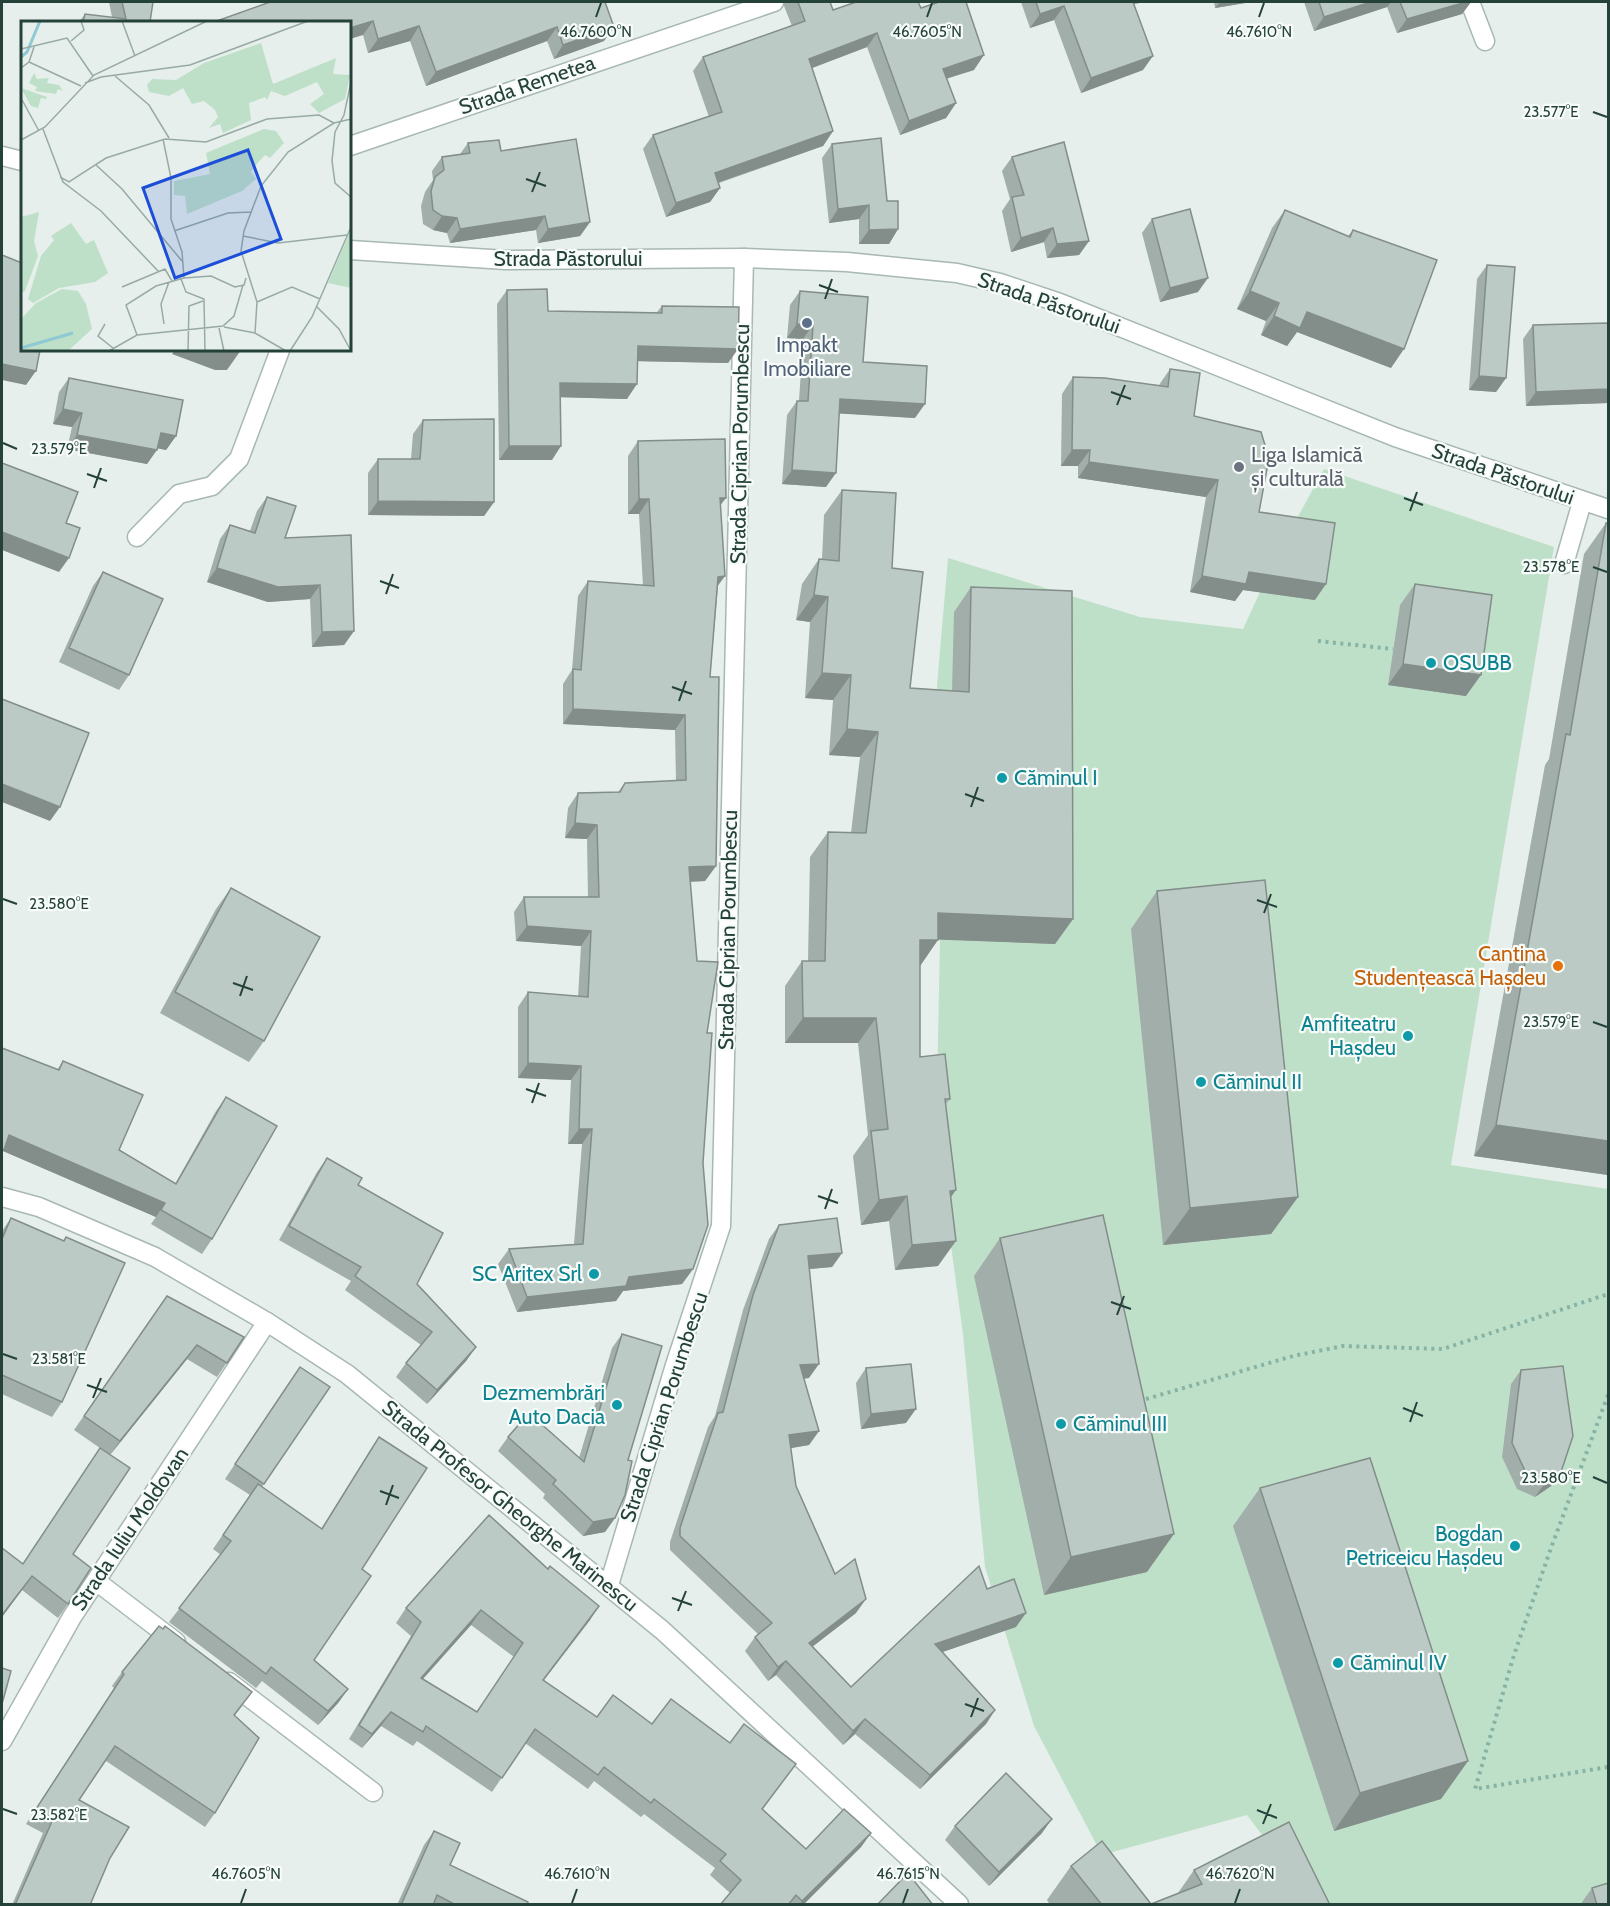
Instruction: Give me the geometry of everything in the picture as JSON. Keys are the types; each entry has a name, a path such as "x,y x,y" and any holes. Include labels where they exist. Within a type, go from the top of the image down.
{"street":[{"name":"Strada Remetea","path":"351,146 774,2"},
{"path":"1470,2 1485,41"},
{"path":"2,156 21,160"},
{"name":"Strada Păstorului","path":"351,250 506,260 744,258 918,268 957,273 1000,283 1071,307 1395,437 1608,509"},
{"name":"Strada Ciprian Porumbescu","path":"609,1586 675,1365 721,1226 744,258"},
{"path":"137,537 179,494 212,486 239,459 280,351"},
{"path":"1564,564 1582,502"},
{"name":"Strada Profesor Gheorghe Marinescu","path":"2,1197 39,1207 155,1257 267,1322 347,1374 662,1630 959,1905"},
{"name":"Strada Iuliu Moldovan","path":"2,1741 39,1672 96,1581 267,1322"},
{"path":"96,1581 192,1654"},
{"path":"211,1668 374,1792"}],"path":[{"path":"1318,641 1394,649"},
{"path":"1146,1399 1293,1356 1343,1346 1443,1349 1608,1294"},
{"path":"1608,1395 1536,1590 1475,1790 1608,1767"}],"green space":[{"path":"1324,469 1554,547 1451,1165 1608,1189 1608,1904 1314,1904 1247,1815 1102,1855 1034,1726 985,1567 963,1334 936,1135 941,894 937,685 948,558 1140,617 1243,629 1278,553"}],"building":[{"path":"122,2 153,2 150,21 83,21 85,14 126,19"},
{"path":"270,2 605,2 614,27 563,45 557,27 436,72 419,26 378,39 373,21 351,28 351,21 217,21"},
{"path":"798,2 830,2 833,10 856,2 918,2 921,8 939,2 966,2 984,55 943,69 956,103 909,121 877,33 809,59 833,131 715,173 720,188 676,203 653,135 722,112 703,57 805,21"},
{"path":"1036,2 1133,2 1153,56 1091,78 1064,6 1040,14"},
{"path":"1319,2 1371,2 1324,17"},
{"path":"1400,2 1466,2 1407,19"},
{"path":"881,138 887,201 898,201 898,229 869,230 869,205 838,209 832,144"},
{"path":"576,139 590,222 548,229 545,216 460,229 457,218 442,216 433,210 431,191 435,177 444,170 442,157 470,153 468,143 499,140 501,151"},
{"path":"1064,142 1089,241 1057,244 1053,228 1021,238 1012,197 1024,195 1012,157"},
{"path":"1190,209 1208,278 1170,288 1152,219"},
{"path":"1285,210 1350,237 1353,230 1437,260 1404,349 1307,312 1300,328 1274,316 1279,303 1250,291"},
{"path":"2,255 21,263 21,351 40,351 36,371 2,364"},
{"path":"1487,265 1515,267 1506,378 1479,376"},
{"path":"547,289 548,311 662,313 662,306 739,307 738,349 638,346 637,384 560,383 561,446 509,446 507,290"},
{"path":"800,291 868,297 863,362 927,366 925,404 840,399 836,473 792,470 797,401 808,401 813,325 797,324"},
{"path":"1608,323 1608,389 1536,392 1533,325"},
{"path":"1170,369 1200,373 1194,416 1261,432 1269,458 1259,512 1335,523 1326,584 1249,572 1246,584 1202,576 1218,480 1089,462 1090,450 1072,450 1073,377 1105,378 1168,387"},
{"path":"69,378 183,400 176,436 161,433 157,450 77,435 82,413 63,409"},
{"path":"494,419 494,502 378,501 378,459 420,459 423,420"},
{"path":"725,439 726,498 720,498 725,576 718,577 710,677 719,677 716,866 689,867 697,961 718,962 707,1033 712,1033 703,1163 708,1225 693,1269 629,1277 626,1286 527,1297 509,1249 583,1244 592,1129 579,1129 581,1066 528,1063 528,992 588,997 591,931 527,926 524,897 599,897 597,825 575,823 578,793 620,792 625,783 686,780 685,715 573,709 573,669 581,670 588,581 654,586 649,499 639,499 638,441"},
{"path":"2,463 78,492 66,523 80,528 69,558 2,532"},
{"path":"842,490 896,493 892,568 923,572 910,688 969,692 971,587 1072,591 1073,919 938,913 938,940 920,940 920,1057 945,1054 950,1099 945,1099 956,1190 950,1191 956,1241 912,1245 907,1196 879,1200 871,1131 888,1129 876,1018 803,1018 802,961 825,961 828,832 866,833 878,732 847,729 851,675 822,673 828,597 814,595 819,559 839,561"},
{"path":"267,497 296,506 285,538 351,535 354,631 322,632 320,585 278,587 217,568 230,525 255,533"},
{"name":"Cantina Studențească Hașdeu","path":"1606,523 1608,524 1608,1141 1496,1125 1566,734 1570,735"},
{"path":"103,572 163,599 129,675 69,648"},
{"name":"OSUBB","path":"1415,584 1492,595 1481,675 1403,664"},
{"path":"2,699 89,733 60,807 2,784"},
{"name":"Căminul II","path":"1265,880 1298,1197 1190,1208 1157,891"},
{"path":"231,888 320,937 264,1041 175,992"},
{"path":"2,1048 59,1070 63,1061 143,1095 119,1150 176,1184 226,1097 277,1126 212,1239 161,1210 165,1203 9,1135 4,1150 2,1149"},
{"path":"327,1158 362,1178 358,1185 443,1233 417,1284 476,1347 437,1390 406,1363 432,1332 355,1276 361,1267 289,1226"},
{"name":"Căminul III","path":"1103,1215 1174,1534 1071,1557 1000,1238"},
{"path":"11,1218 64,1241 66,1237 125,1263 62,1402 2,1375 2,1239"},
{"path":"837,1218 842,1253 808,1256 819,1364 800,1365 819,1431 789,1435 796,1486 835,1574 855,1559 866,1599 809,1643 851,1687 979,1566 987,1589 1014,1579 1026,1613 935,1644 995,1710 930,1775 865,1719 853,1731 786,1661 778,1667 755,1637 772,1623 680,1536 680,1528 718,1413 723,1412 753,1295 779,1225"},
{"path":"167,1296 244,1337 227,1363 197,1345 120,1441 84,1416"},
{"path":"622,1334 662,1346 628,1460 632,1461 625,1495 615,1518 593,1522 553,1484 556,1480 508,1437 529,1413 584,1462"},
{"path":"911,1364 916,1409 871,1414 866,1368"},
{"path":"1563,1366 1573,1436 1561,1472 1545,1483 1527,1475 1512,1443 1521,1370"},
{"path":"300,1367 330,1387 264,1484 235,1464"},
{"path":"379,1437 427,1468 362,1569 371,1576 314,1660 348,1689 328,1711 271,1667 266,1674 179,1608 231,1541 223,1535 258,1484 322,1529"},
{"path":"100,1448 130,1468 73,1554 91,1568 68,1604 32,1576 2,1615 2,1548 23,1564"},
{"name":"Căminul IV","path":"1370,1458 1468,1761 1360,1793 1260,1488"},
{"path":"489,1515 548,1569 550,1566 599,1606 543,1680 597,1717 613,1695 652,1724 671,1699 730,1743 744,1724 796,1764 762,1809 806,1849 844,1809 871,1833 802,1901 796,1895 788,1905 720,1905 741,1880 720,1861 726,1854 654,1799 651,1803 604,1767 598,1775 535,1729 502,1778 426,1726 423,1732 391,1712 372,1734 359,1725 421,1622 406,1608","holes":["481,1610 523,1643 477,1712 421,1678"]},
{"path":"159,1626 163,1629 165,1626 252,1692 234,1715 259,1738 215,1813 115,1746 79,1800 129,1827 110,1858 90,1905 15,1905 53,1819 36,1809 124,1674 122,1672"},
{"path":"2,1668 11,1671 2,1704"},
{"path":"1006,1773 1052,1819 999,1872 955,1826"},
{"path":"1289,1822 1330,1905 1102,1905 1071,1866 1102,1841 1151,1904 1202,1884 1194,1870"},
{"path":"434,1831 460,1843 450,1865 528,1902 527,1905 456,1905 437,1895 433,1905 401,1905"},
{"path":"908,1873 933,1905 877,1905"},
{"path":"1608,1883 1608,1905 1597,1905 1592,1888"}],"place":[{"name":"Impakt Imobiliare","path":"807,323"},
{"name":"Liga Islamică și culturală","path":"1239,467"},
{"name":"OSUBB","path":"1431,663"},
{"name":"Căminul I","path":"1002,778"},
{"name":"Cantina Studențească Hașdeu","path":"1558,966"},
{"name":"Amfiteatru Hașdeu","path":"1408,1036"},
{"name":"Căminul II","path":"1201,1082"},
{"name":"SC Aritex Srl","path":"594,1274"},
{"name":"Dezmembrări Auto Dacia","path":"617,1405"},
{"name":"Căminul III","path":"1061,1424"},
{"name":"Bogdan Petriceicu Hașdeu","path":"1515,1546"},
{"name":"Căminul IV","path":"1338,1663"}]}
